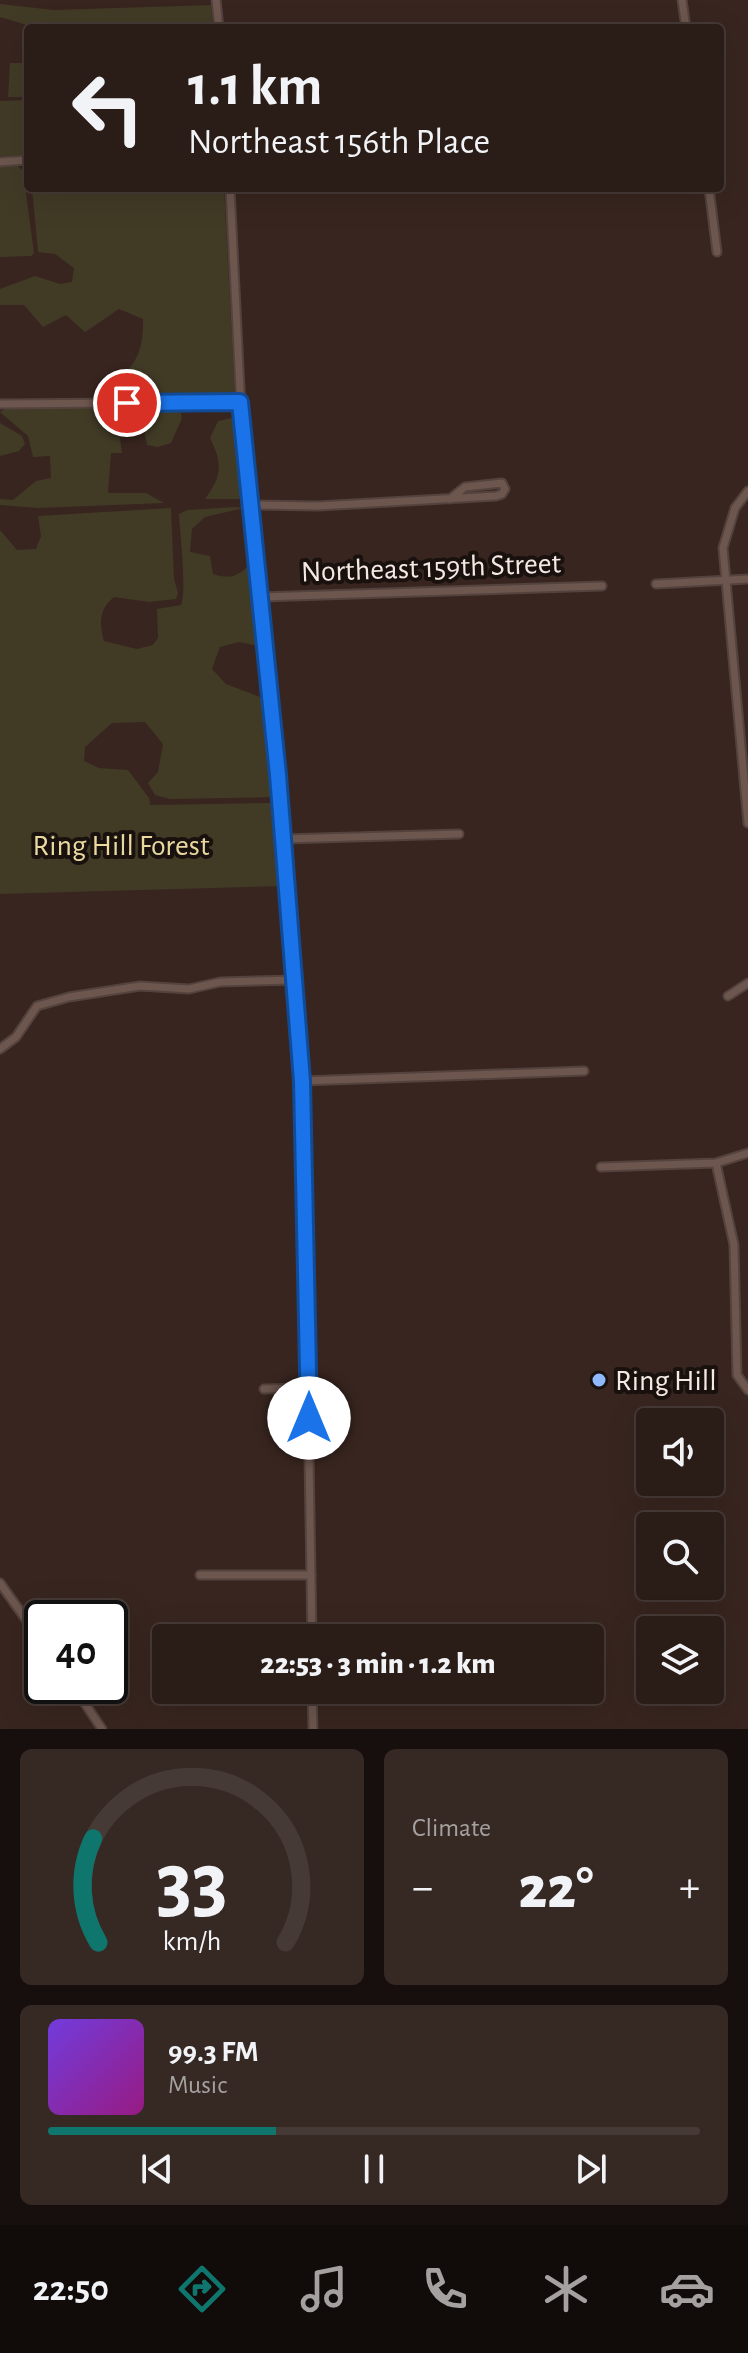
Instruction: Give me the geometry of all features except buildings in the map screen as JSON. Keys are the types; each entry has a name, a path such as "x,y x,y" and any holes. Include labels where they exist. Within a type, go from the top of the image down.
{"street":[{"path":"216,0 219,24"},
{"path":"682,0 685,24"},
{"path":"0,162 24,160"},
{"path":"230,192 240,402 286,866 302,1081 312,1624"},
{"path":"710,192 717,252"},
{"path":"0,404 240,402"},
{"path":"249,505 450,499 496,496 505,489 502,483 465,487 450,499"},
{"path":"748,491 735,508 725,532 725,580 748,823"},
{"path":"656,584 748,579"},
{"name":"Northeast 159th Street","path":"261,597 602,586"},
{"path":"283,839 459,834"},
{"path":"275,867 286,866"},
{"path":"0,1049 16,1037 37,1006 69,997 140,986 189,989 220,982 295,980"},
{"path":"728,996 748,983"},
{"path":"302,1081 584,1071"},
{"path":"601,1167 716,1163 748,1153"},
{"path":"716,1163 734,1245 737,1375 748,1390"},
{"path":"264,1389 308,1388"},
{"path":"200,1575 311,1575"},
{"path":"0,1583 24,1617"},
{"path":"85,1704 102,1729"},
{"path":"312,1704 313,1729"}],"green space":[{"path":"0,4 54,10 211,5 213,24 24,24 0,17"},
{"path":"10,63 24,63 24,97 8,97"},
{"path":"24,100 24,155 0,156 0,101"},
{"path":"0,164 16,164 23,171 34,253 31,256 0,257"},
{"path":"32,192 224,192 235,397 102,397 111,380 133,364 142,339 143,319 119,309 85,332 66,315 43,327 24,305 0,305 0,289 35,276 60,284 72,282 74,268 55,254 38,252"},
{"path":"179,406 182,418 171,443 158,447 147,445 144,429 128,423 119,431 122,453 111,453 108,493 146,493 164,503 38,508 0,505 0,499 13,500 36,481 51,478 50,456 33,457 28,436 0,412 8,407"},
{"path":"236,417 243,499 205,499 219,470 210,438 218,421"},
{"path":"0,423 22,436 25,444 19,451 0,456"},
{"name":"Ring Hill Forest","path":"171,508 176,599 149,602 114,597 105,606 102,617 104,641 137,649 153,645 158,638 157,609 181,605 183,575 179,514 187,510 244,508 205,517 192,529 190,552 210,556 213,574 219,576 234,576 251,564 259,646 239,642 220,647 212,669 226,684 265,699 276,797 170,799 155,795 148,783 158,772 163,744 145,722 112,723 85,747 84,761 99,768 128,770 149,798 150,805 277,803 283,886 0,894 0,530 17,550 36,549 41,536 38,516"}],"place":[{"name":"Ring Hill","path":"599,1380"}],"route":[{"path":"127,403 240,402 278,775 302,1081 309,1418"}]}
